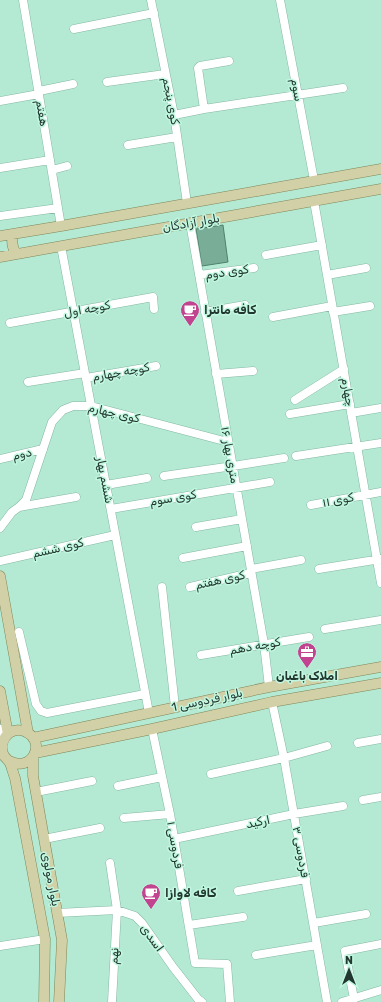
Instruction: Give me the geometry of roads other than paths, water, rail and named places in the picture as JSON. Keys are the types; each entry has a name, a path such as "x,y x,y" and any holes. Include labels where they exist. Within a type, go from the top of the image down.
{"main road":[{"name":"بلوار آزادگان","path":"0,236 13,235 381,169"},
{"name":"بلوار آزادگان","path":"0,257 190,226 381,189"},
{"path":"13,235 12,248 16,254"},
{"path":"0,576 31,735 36,745 34,755 26,763 13,763 5,759 2,750 3,737 0,691"},
{"name":"بلوار فردوسی 1","path":"31,735 149,713 269,687 381,667"},
{"name":"بلوار فردوسی 1","path":"34,755 272,702 381,683"},
{"path":"269,687 272,702"},
{"path":"3,737 16,730 24,731 31,735"},
{"name":"بلوار مولوی","path":"34,755 33,776 62,940 59,1002"},
{"name":"بلوار مولوی","path":"5,759 15,778 45,939 44,1002"}],"street":[{"name":"هفتم","path":"23,0 61,226"},
{"name":"کوی پنجم","path":"151,0 174,116 187,203"},
{"name":"سوم","path":"280,0 314,180"},
{"path":"74,29 154,13"},
{"path":"204,109 198,68 200,66 229,61"},
{"path":"106,82 165,74"},
{"path":"0,101 73,84"},
{"path":"174,116 204,109 343,88"},
{"path":"128,145 177,137"},
{"path":"0,168 50,160"},
{"path":"52,170 67,166"},
{"path":"314,203 381,193"},
{"name":"چهارم","path":"314,203 357,447 379,560 381,583"},
{"path":"0,216 58,208"},
{"name":"۱۶ متری بهار","path":"190,226 264,644 269,687"},
{"name":"ششم بهار","path":"61,246 149,713"},
{"path":"266,255 322,246"},
{"name":"کوی دوم","path":"199,275 254,268"},
{"path":"327,275 366,268"},
{"name":"کوچه اول","path":"10,323 153,298 154,309"},
{"path":"205,312 245,305"},
{"path":"273,317 370,306"},
{"name":"کوچه چهارم","path":"28,382 156,366"},
{"path":"296,400 344,369"},
{"path":"216,374 254,371"},
{"name":"کوی چهارم","path":"0,528 12,512 19,508 26,500 52,422 63,410 72,406 91,406 228,442"},
{"path":"290,414 350,408 381,408"},
{"path":"296,456 381,443"},
{"name":"دوم","path":"0,459 43,449"},
{"path":"164,476 284,458"},
{"path":"106,485 147,478"},
{"name":"کوی سوم","path":"110,509 270,482"},
{"name":"کوی ۱۱","path":"310,505 381,492"},
{"path":"19,508 76,497"},
{"path":"196,527 242,520"},
{"name":"کوی ششم","path":"0,561 115,535"},
{"path":"183,558 247,546"},
{"name":"کوی هفتم","path":"190,587 301,560"},
{"path":"319,569 379,560"},
{"path":"162,587 175,707"},
{"path":"326,629 381,620"},
{"path":"19,632 36,704 41,711 47,713 146,694"},
{"name":"کوچه دهم","path":"201,655 309,637"},
{"name":"فردوسی ۳","path":"272,702 284,758 327,1002"},
{"name":"فردوسی ۱","path":"152,729 170,814 195,963 227,964 230,1002"},
{"path":"358,743 381,739"},
{"path":"211,774 284,758 327,746"},
{"path":"118,786 162,777"},
{"path":"36,792 92,781"},
{"path":"363,800 381,797"},
{"name":"ارکید","path":"174,839 294,814 343,806"},
{"path":"124,818 170,814"},
{"path":"44,839 100,828"},
{"name":"نهم","path":"110,863 117,910 112,1002"},
{"path":"238,891 306,879"},
{"name":"اسدی","path":"58,912 117,910 135,916 142,923 199,1001"},
{"path":"314,923 366,914"},
{"path":"189,925 243,917"},
{"path":"0,946 45,939"},
{"path":"354,999 345,951 381,944"},
{"path":"256,955 317,945"},
{"path":"342,1002 381,990"}],"place":[{"name":"کافه مانترا","path":"190,327"},
{"name":"املاک باغبان","path":"307,669"},
{"name":"کافه لاوازا","path":"151,910"}]}
